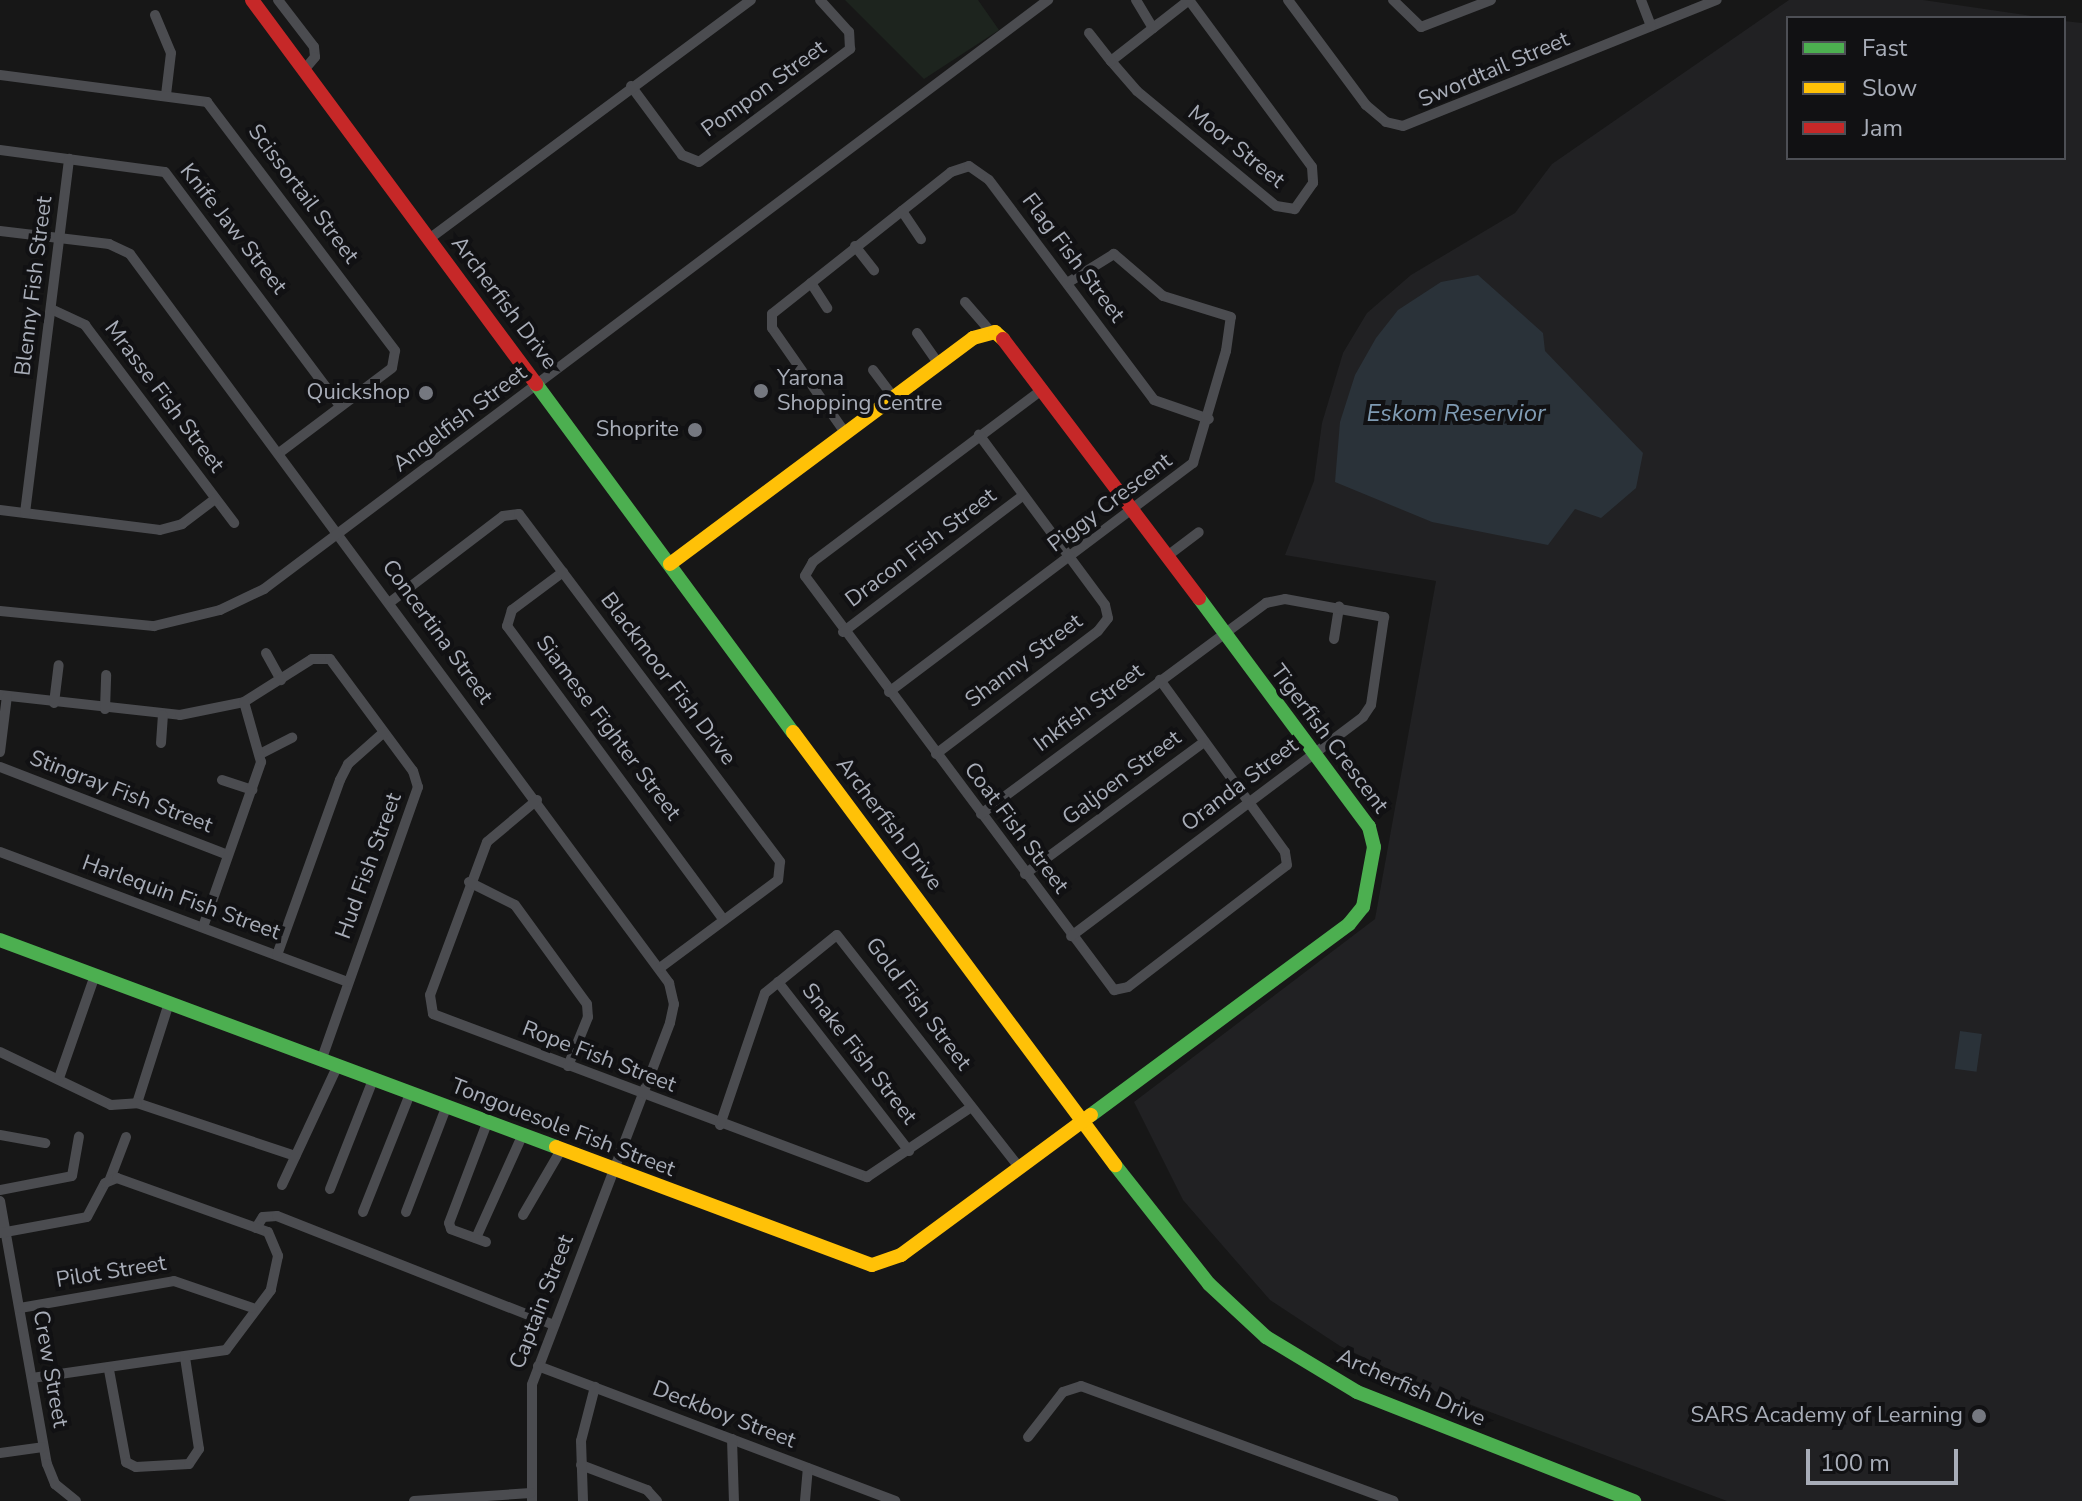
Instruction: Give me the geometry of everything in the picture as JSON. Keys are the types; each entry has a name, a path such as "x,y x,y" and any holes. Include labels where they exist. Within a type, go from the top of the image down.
{"street":[{"name":"Archerfish Drive","path":"252,0 1082,1123 1209,1284 1281,1347 1376,1402 1634,1501"},
{"path":"278,0 314,47 315,57 305,69"},
{"path":"429,239 631,86 751,0"},
{"name":"Pompon Street","path":"631,86 682,155 699,162 850,49 849,32 820,0"},
{"name":"Angelfish Street","path":"0,611 135,626 187,620 253,595 340,534 1048,0"},
{"path":"1136,0 1153,28"},
{"name":"Moor Street","path":"1089,33 1111,61 1137,91 1276,206 1288,210 1300,206 1313,183 1312,167 1189,0 1111,61"},
{"name":"Swordtail Street","path":"1288,0 1366,105 1386,122 1403,126 1717,0"},
{"path":"1393,0 1421,27 1491,0"},
{"path":"1641,0 1651,26"},
{"path":"155,15 171,53 166,95"},
{"name":"Scissortail Street","path":"0,75 166,95 210,104 395,351 392,368 279,453"},
{"name":"Knife Jaw Street","path":"0,150 137,165 168,174 340,406"},
{"name":"Blenny Fish Street","path":"25,513 69,159"},
{"name":"Flag Fish Street","path":"846,434 771,324 777,308 955,169 974,166 1154,400 1209,419"},
{"path":"902,211 921,239"},
{"name":"Concertina Street","path":"0,231 109,244 130,254 660,968 672,991 673,1010 614,1170"},
{"path":"855,246 874,270"},
{"name":"Piggy Crescent","path":"889,692 1189,470 1209,419 1231,317 1163,296 1114,254 1067,283"},
{"path":"811,283 827,308"},
{"name":"Tigerfish Crescent","path":"965,302 989,330 1008,342 1371,832 1373,855 1361,912 1082,1123"},
{"name":"Mrasse Fish Street","path":"51,309 85,325 234,523"},
{"path":"670,564 989,330"},
{"path":"917,333 939,364"},
{"path":"873,370 894,398"},
{"name":"Coat Fish Street","path":"1043,389 807,568 807,580 1107,986 1121,990 1277,877 1287,865 1286,853 1160,680"},
{"name":"Shanny Street","path":"936,754 1106,623 1105,605 979,435"},
{"name":"Dracon Fish Street","path":"843,632 1022,496"},
{"path":"0,510 160,530 182,524 215,499"},
{"name":"Blackmoor Fish Drive","path":"389,603 511,512 523,518 782,865 778,880 660,968"},
{"path":"1166,557 1199,532"},
{"name":"Siamese Fighter Street","path":"563,572 512,610 507,626 724,920"},
{"name":"Oranda Street","path":"1071,936 1369,710 1385,625 1381,614 1339,606 1275,600 1221,632"},
{"path":"1334,639 1339,606"},
{"name":"Inkfish Street","path":"981,814 1221,632"},
{"path":"0,752 4,696 163,715 244,702 281,680 266,653"},
{"name":"Hud Fish Street","path":"281,680 312,659 330,659 413,771 417,796 321,1061"},
{"path":"54,703 59,665"},
{"path":"105,709 106,675"},
{"path":"203,927 252,790 262,753 244,702"},
{"path":"161,743 163,715"},
{"path":"277,955 340,780 348,764 383,733"},
{"path":"262,753 292,738"},
{"name":"Galjoen Street","path":"1025,874 1204,742"},
{"name":"Stingray Fish Street","path":"0,767 228,855"},
{"path":"222,780 252,790"},
{"name":"Rope Fish Street","path":"537,800 494,832 469,882 430,995 431,1009 643,1096 867,1177 971,1107"},
{"name":"Harlequin Fish Street","path":"0,852 348,982"},
{"path":"469,882 515,905 587,1004 588,1017 568,1066"},
{"name":"Gold Fish Street","path":"720,1125 760,1003 778,982 831,936 841,938 1020,1168"},
{"name":"Tongouesole Fish Street","path":"0,940 872,1265 896,1259 1082,1123"},
{"path":"59,1078 95,975"},
{"name":"Snake Fish Street","path":"778,982 909,1151"},
{"path":"137,1103 169,1003"},
{"path":"0,1052 111,1105 137,1103 295,1156"},
{"path":"282,1185 337,1067"},
{"path":"330,1189 373,1080"},
{"path":"363,1212 410,1094"},
{"path":"406,1212 446,1108"},
{"path":"487,1123 449,1223 451,1229 481,1240 522,1136"},
{"path":"0,1135 45,1143"},
{"path":"0,1190 72,1176 79,1137"},
{"path":"4,1233 87,1217 126,1137"},
{"path":"523,1215 561,1150"},
{"name":"Captain Street","path":"532,1497 528,1418 538,1366 614,1170"},
{"path":"32,1378 109,1370 226,1350 253,1308 271,1290 278,1256 271,1235 107,1181"},
{"name":"Crew Street","path":"0,1201 43,1447 55,1484 75,1501"},
{"path":"256,1228 263,1217 277,1216 554,1325"},
{"name":"Pilot Street","path":"20,1308 174,1281 253,1308"},
{"path":"109,1370 126,1462 136,1467 189,1464 199,1449 185,1358"},
{"name":"Deckboy Street","path":"538,1366 895,1501"},
{"path":"1028,1437 1063,1392 1081,1386 1394,1501"},
{"path":"583,1501 581,1465 595,1387"},
{"path":"732,1439 734,1501"},
{"path":"0,1453 43,1447"},
{"path":"581,1465 647,1490 657,1501"},
{"path":"805,1501 808,1468"},
{"path":"414,1501 532,1497"}],"shaded area":[{"path":"845,0 978,0 999,30 924,79"},
{"path":"1789,0 1923,0 2032,16 1786,16 1786,160 2066,160 2066,21 2082,23 2082,1501 1727,1501 1437,1392 1340,1346 1270,1300 1183,1200 1134,1102 1375,919 1436,581 1285,555 1314,481 1322,423 1343,353 1367,313 1411,275 1515,213 1552,164"}],"water":[{"name":"Eskom Reservior","path":"1478,275 1543,333 1545,351 1643,453 1636,488 1601,518 1575,509 1548,545 1432,522 1335,482 1340,422 1355,375 1376,338 1398,310 1441,282"},
{"path":"1960,1031 1982,1034 1976,1072 1955,1069"}],"traffic: fast":[{"path":"536,384 793,732"},
{"path":"1091,1115 1349,924 1363,907 1374,847 1369,827 1199,598"},
{"path":"0,940 556,1147"},
{"path":"1115,1165 1209,1284 1266,1337 1357,1392 1634,1501"}],"traffic: slow":[{"path":"670,564 973,338 995,332 1003,339"},
{"path":"793,732 1115,1165"},
{"path":"556,1147 872,1265 901,1255 1091,1115"}],"traffic: jam":[{"path":"252,0 536,384"},
{"path":"1003,339 1199,598"}],"place":[{"name":"Yarona Shopping Centre","path":"761,391"},
{"name":"Quickshop","path":"426,393"},
{"name":"Shoprite","path":"695,430"},
{"name":"SARS Academy of Learning","path":"1979,1416"}]}
